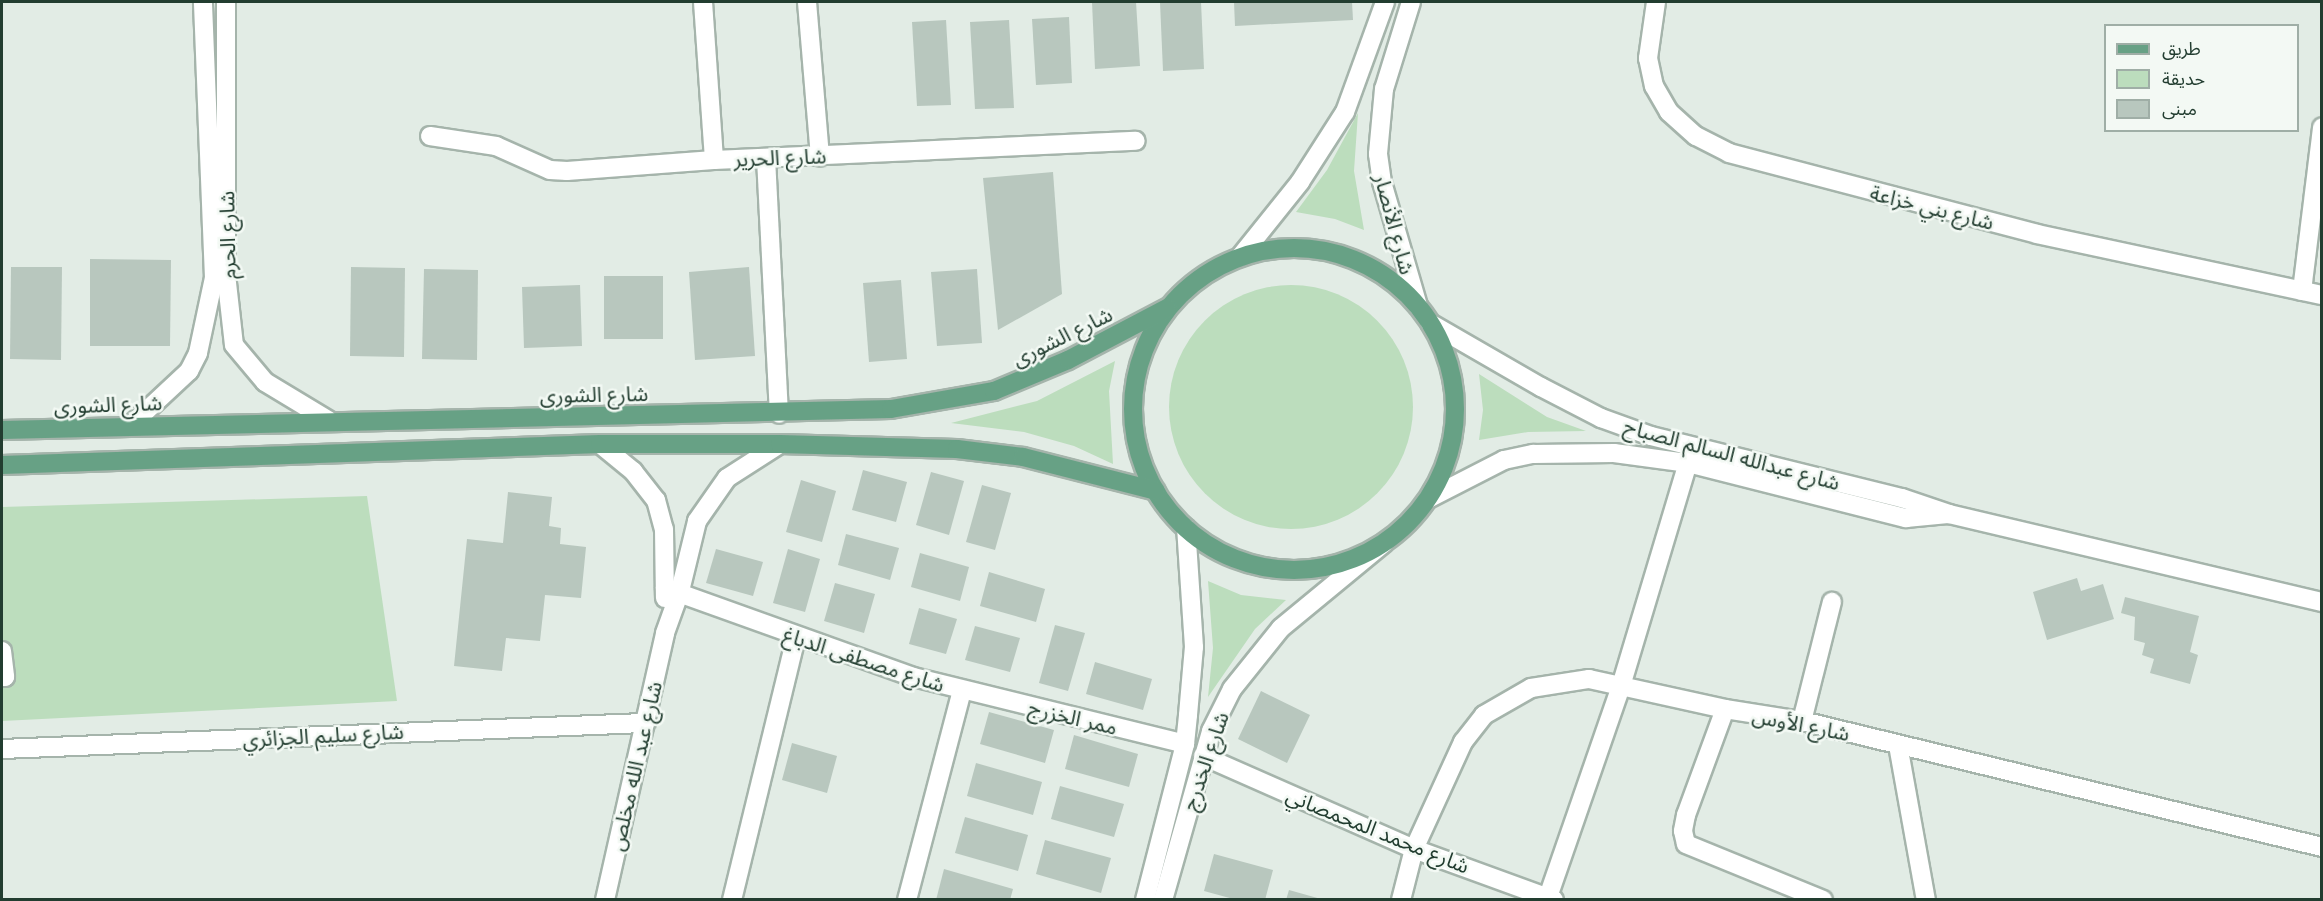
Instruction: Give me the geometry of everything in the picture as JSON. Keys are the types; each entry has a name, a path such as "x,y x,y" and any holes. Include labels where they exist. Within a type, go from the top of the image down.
{"main road":[{"path":"1292,248 1341,255 1385,276 1418,306 1430,323 1448,363 1455,410 1446,462 1428,499 1384,543 1327,567 1274,569 1223,553 1186,528 1156,491 1140,456 1133,398 1143,350 1167,308 1200,277 1240,257 1292,248"},
{"name":"شارع الشورى","path":"2,430 328,420 779,414 891,409 994,391 1068,360 1167,308"},
{"path":"2,465 600,444 780,444 968,450 1023,458 1156,491"}],"street":[{"name":"شارع الحرم","path":"130,426 189,371 198,353 214,278 203,2"},
{"name":"شارع الحرم","path":"226,2 226,274 234,345 265,382 328,420"},
{"path":"703,2 714,160"},
{"path":"807,2 820,156"},
{"path":"1240,257 1300,182 1345,112 1385,2"},
{"name":"شارع الأنصار","path":"1411,2 1384,89 1378,154 1382,182 1418,306"},
{"name":"شارع بني خزاعة","path":"1656,2 1648,58 1654,86 1669,112 1696,136 1730,153 2037,234 2322,295"},
{"path":"2302,291 2322,127"},
{"name":"شارع الحرير","path":"430,136 496,146 550,170 567,171 714,160 1136,141"},
{"path":"766,158 779,414"},
{"name":"شارع عبدالله السالم الصباح","path":"1430,323 1482,356 1601,418 1651,436 1902,498 1948,514 2322,603"},
{"name":"شارع عبد الله مخلص","path":"600,444 633,471 656,500 664,529 673,590"},
{"name":"شارع عبد الله مخلص","path":"605,900 673,590 697,521 727,478 780,444"},
{"name":"شارع عبدالله السالم الصباح","path":"1428,499 1477,471 1533,454 1614,453 1688,463 1906,518 1948,514"},
{"path":"1551,898 1621,686 1688,463"},
{"name":"شارع الخدرج","path":"1146,900 1185,744 1194,647 1186,528"},
{"name":"شارع الخدرج","path":"1163,900 1203,756 1232,689 1255,656 1281,628 1384,543"},
{"name":"شارع مصطفى الدباغ","path":"673,590 796,638 962,691 907,900"},
{"path":"1802,721 1832,602"},
{"path":"732,900 796,638"},
{"path":"2,651 2,677"},
{"name":"شارع الأوس","path":"1401,900 1414,849 1463,742 1498,703 1531,688 1589,679 1725,709 1802,721 2322,847"},
{"name":"ممر الخزرج","path":"962,691 1185,744"},
{"path":"1725,709 1686,814 1683,831 1686,844 1823,900"},
{"name":"شارع سليم الجزائري","path":"2,749 645,723"},
{"path":"1898,745 1926,900"},
{"name":"شارع محمد المحمصاني","path":"1203,756 1414,849 1551,898"}],"green space":[{"path":"1358,113 1354,171 1364,230 1335,219 1296,212 1327,170"},
{"path":"1279,285 1303,285 1327,290 1349,299 1378,320 1393,339 1404,360 1411,383 1413,407 1411,431 1404,454 1393,475 1378,494 1349,515 1327,524 1303,529 1279,529 1255,524 1233,515 1213,502 1196,485 1183,465 1174,443 1169,419 1169,395 1174,371 1183,349 1196,329 1213,312 1233,299 1255,290"},
{"path":"1115,361 1109,391 1113,464 1074,446 1024,432 951,423 1037,401"},
{"path":"1479,374 1547,417 1586,431 1528,432 1479,440 1483,410"},
{"path":"367,496 397,701 2,721 2,507"},
{"path":"1208,581 1241,595 1286,600 1255,629 1208,697 1213,648"}],"building":[{"path":"1092,2 1136,2 1140,66 1095,69"},
{"path":"1160,2 1201,2 1204,69 1163,71"},
{"path":"1234,2 1352,2 1353,20 1235,26"},
{"path":"1069,17 1072,83 1036,85 1032,19"},
{"path":"946,20 951,105 917,106 912,22"},
{"path":"1009,20 1014,108 975,109 970,22"},
{"path":"1053,172 1062,294 998,330 983,178"},
{"path":"90,259 171,260 170,346 90,346"},
{"path":"11,267 62,267 61,360 10,359"},
{"path":"351,267 405,268 404,357 350,356"},
{"path":"749,267 755,356 695,360 689,272"},
{"path":"424,269 478,270 477,360 422,359"},
{"path":"977,269 982,343 937,346 931,272"},
{"path":"604,276 663,276 663,339 604,339"},
{"path":"901,280 907,359 869,362 863,283"},
{"path":"580,285 582,346 524,348 522,287"},
{"path":"863,470 907,482 896,522 852,510"},
{"path":"931,472 964,481 949,535 916,525"},
{"path":"801,480 836,491 822,542 786,532"},
{"path":"982,485 1011,493 995,550 966,542"},
{"path":"508,492 552,497 549,526 561,528 560,544 586,547 581,598 545,595 540,641 506,638 502,671 454,666 467,539 503,543"},
{"path":"846,534 899,548 890,580 838,565"},
{"path":"716,549 763,562 753,596 706,583"},
{"path":"788,549 820,559 805,612 773,603"},
{"path":"920,553 969,567 960,601 911,587"},
{"path":"989,572 1045,589 1036,622 980,606"},
{"path":"2077,578 2081,591 2103,584 2114,619 2047,640 2033,592"},
{"path":"835,583 875,594 864,633 824,621"},
{"path":"2125,597 2199,616 2190,652 2198,655 2190,684 2150,673 2154,659 2142,655 2145,643 2134,640 2135,617 2121,613"},
{"path":"919,608 957,619 946,654 909,644"},
{"path":"1055,625 1085,633 1068,691 1039,683"},
{"path":"975,626 1020,638 1010,672 965,660"},
{"path":"1095,662 1152,679 1143,710 1086,694"},
{"path":"1261,691 1310,715 1287,763 1238,739"},
{"path":"989,712 1054,730 1045,763 980,744"},
{"path":"1074,735 1138,754 1129,787 1065,769"},
{"path":"792,743 837,756 827,793 782,780"},
{"path":"976,763 1042,782 1033,815 967,796"},
{"path":"1060,786 1124,804 1114,837 1051,819"},
{"path":"965,817 1028,835 1018,871 955,853"},
{"path":"1045,840 1111,858 1101,893 1036,874"},
{"path":"1214,854 1273,870 1265,900 1237,900 1204,891"},
{"path":"944,869 1013,889 1010,900 936,900"},
{"path":"1289,890 1321,899 1321,900 1286,900"}]}
